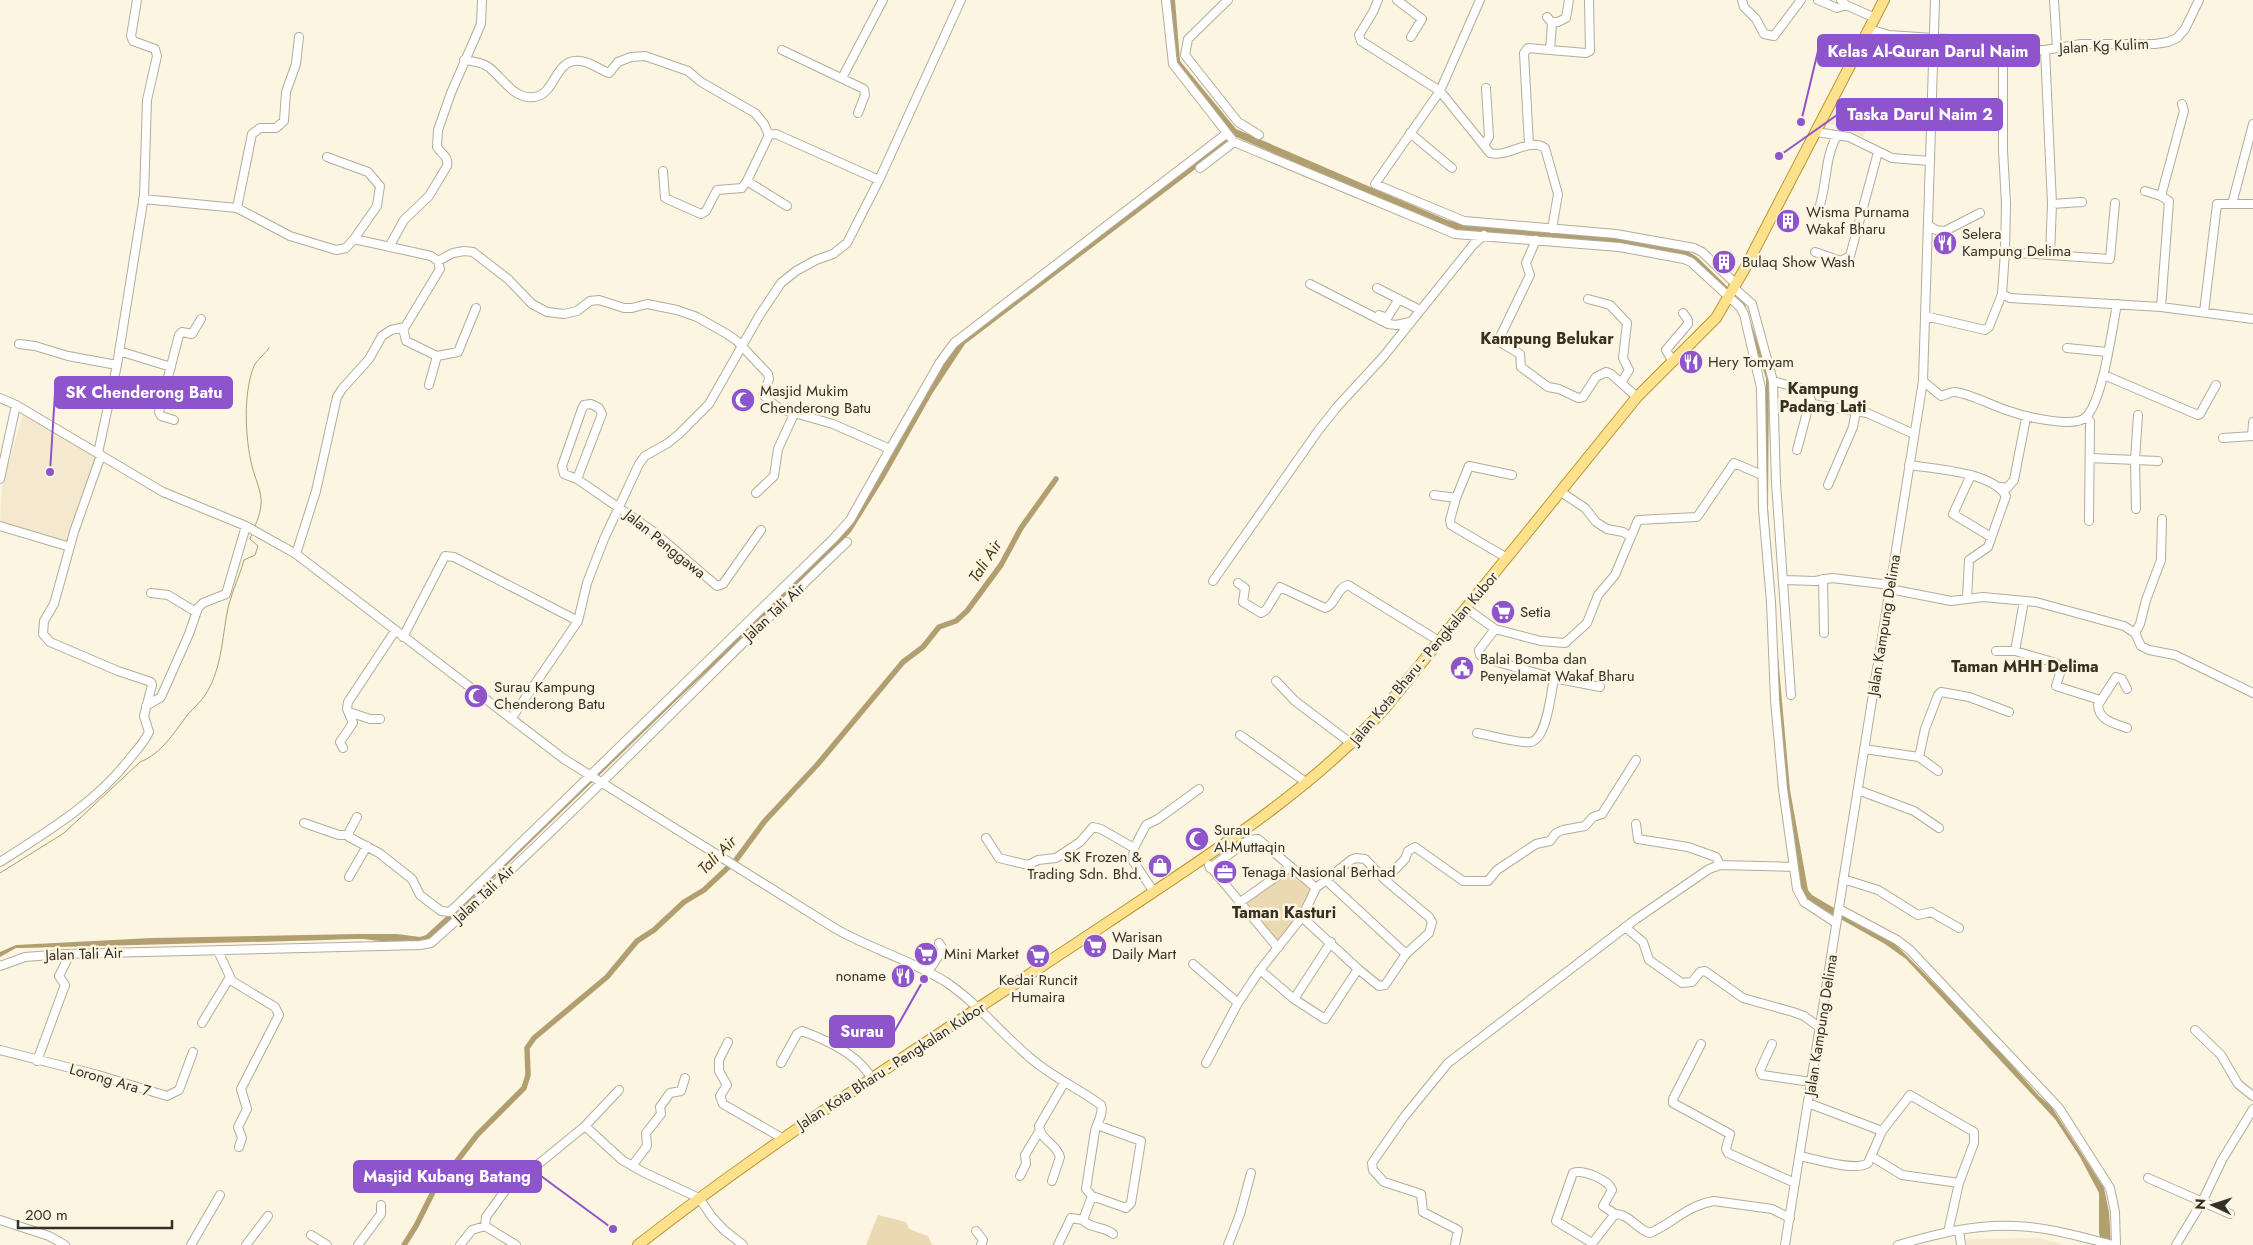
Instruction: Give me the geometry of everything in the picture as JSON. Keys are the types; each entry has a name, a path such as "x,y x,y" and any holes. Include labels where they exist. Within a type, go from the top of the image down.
{"main road":[{"name":"Jalan Kota Bharu - Pengkalan Kubor","path":"645,1243 699,1198 782,1138 1203,858 1306,784 1352,744 1385,708 1637,397 1692,345 1716,318 1816,132 1884,0"}],"street":[{"path":"0,862 39,838 74,813 122,770 149,732 144,719 152,685 147,679 118,671 50,642 43,634 44,621 54,604 99,454 117,365 143,199 147,100 157,51 151,46 133,41 131,36 137,0"},
{"path":"389,247 404,220 429,196 447,166 446,157 436,147 436,137 464,60 481,24 482,0"},
{"path":"842,78 883,0"},
{"path":"511,719 578,621 587,583 618,506 639,464 645,456 668,443 709,404 769,299 781,283 796,271 816,260 833,254 847,242 879,180 961,0"},
{"path":"1166,0 1172,58 1177,69 1223,126 1230,138 1455,234 1618,247 1684,259 1733,289 1752,304 1773,381 1776,483 1791,695"},
{"path":"1228,0 1188,39 1185,55 1238,122 1259,135"},
{"path":"1378,0 1360,33 1360,39 1440,91 1490,153 1501,154 1529,145 1545,148 1558,193 1552,229"},
{"path":"1397,0 1422,19 1411,37"},
{"path":"1480,0 1440,91 1424,117 1410,133 1375,184 1464,221 1616,234 1694,248 1702,252 1733,289 1744,314 1760,378 1762,475 1776,710 1783,789 1794,867 1800,898 1836,922"},
{"path":"1550,50 1549,20 1558,22 1566,18 1569,0"},
{"path":"1529,145 1524,51 1528,48 1586,53 1590,51 1589,0"},
{"path":"1742,0 1744,7 1756,19 1764,34 1774,36 1801,0"},
{"path":"1818,0 1837,8 1843,2 1875,18"},
{"name":"Jalan Kampung Delima","path":"1784,1245 1796,1183 1819,1027 1923,381 1935,0"},
{"path":"2054,0 2056,48"},
{"name":"Jalan Kg Kulim","path":"1869,29 1888,35 1973,41 2003,49 2045,50 2081,44 2155,44 2173,40 2185,29 2199,0"},
{"path":"237,208 252,134 260,128 276,128 284,121 286,94 296,64 299,37"},
{"path":"1925,316 1987,330 2002,294 2006,204 2003,150 2003,49"},
{"path":"782,50 864,89 865,94 858,113"},
{"path":"2045,50 2052,204 2050,255"},
{"path":"1172,58 1185,55"},
{"path":"464,60 486,66 517,94 534,98 544,94 560,69 569,62 581,60 609,73 618,62 645,56 688,71 701,82 745,106 764,124 769,135"},
{"path":"1484,145 1489,138 1486,88"},
{"path":"2161,196 2184,111 2182,104"},
{"path":"2232,204 2253,124"},
{"path":"1816,132 1849,137 1878,152 1901,159 1930,161"},
{"path":"1410,133 1452,168"},
{"path":"769,135 775,134 879,180"},
{"path":"663,171 665,198 701,214 706,211 717,190 742,188 769,135"},
{"path":"1820,205 1826,184 1830,149 1837,136"},
{"path":"1200,168 1230,138"},
{"name":"Jalan Tali Air","path":"367,846 412,879 420,895 441,910 449,912 833,539 850,520 940,362 954,343 1230,138"},
{"path":"1815,252 1841,261 1850,256 1878,152"},
{"path":"143,199 237,208 290,236 336,250 344,249 354,239 377,206 380,186 368,172 327,157"},
{"path":"747,181 788,206"},
{"path":"2145,191 2161,196 2169,201 2161,307"},
{"path":"2052,204 2082,202"},
{"path":"2004,252 2110,260 2115,203"},
{"path":"2204,312 2217,204 2253,204"},
{"path":"1928,225 1936,230 1945,231 1980,213"},
{"path":"1213,581 1318,431 1473,245 1484,235"},
{"path":"354,239 431,256 438,261 440,265 438,274 403,328 406,342 437,356 458,352 476,308"},
{"path":"1536,240 1526,263 1530,275 1500,342 1520,354 1521,367 1548,387 1564,391 1578,398 1588,392 1600,374 1611,374 1637,397"},
{"path":"438,261 453,253 474,252 508,279 532,304 547,312 564,314 577,311 590,302 599,300 624,308 655,304 697,317 727,334 769,376 764,396 777,408 833,424 890,449"},
{"path":"1310,284 1388,324 1396,325 1410,322"},
{"path":"1376,288 1420,310"},
{"path":"2002,294 2010,298 2161,307 2253,319"},
{"path":"1370,316 1373,312 1387,318 1399,299"},
{"path":"1588,299 1610,305 1627,323 1623,359 1629,370 1621,383"},
{"path":"1923,381 1941,396 1954,392 2026,418 2060,421 2081,420 2086,418 2104,375 2117,304"},
{"path":"1673,362 1666,352 1666,348 1688,322 1682,313"},
{"path":"174,420 162,416 159,412 171,367 180,334 182,332 192,334 201,319"},
{"path":"296,554 316,491 337,397 346,383 369,359 378,340 388,331 403,328"},
{"path":"1679,334 1692,345"},
{"path":"20,344 35,346 68,356 117,365"},
{"path":"2067,348 2107,352"},
{"path":"119,351 171,367"},
{"path":"429,385 437,356"},
{"path":"2104,375 2198,415 2216,385"},
{"path":"1773,381 1807,392 1810,401 1796,450"},
{"path":"0,398 16,405 170,495 246,526 296,554 511,719 589,776 851,938 928,972 980,1008 1029,1057 1064,1083 1101,1105 1102,1112 1097,1125 1086,1187 1087,1192 1092,1196 1124,1208 1130,1206 1142,1142 1097,1125"},
{"path":"1810,401 1815,404 1867,413 1914,434"},
{"name":"Jalan Penggawa","path":"577,479 602,414 599,408 590,404 584,405 582,409 561,469 564,474 577,479 654,532 718,586 723,584 761,530"},
{"path":"0,479 16,405"},
{"path":"1828,486 1853,427 1856,411"},
{"path":"756,494 774,476 778,449 794,414"},
{"path":"2136,508 2135,460 2138,415"},
{"path":"1909,465 1971,475 2007,488 2014,480 2026,418"},
{"path":"2086,418 2090,421 2089,521"},
{"path":"2223,438 2252,436 2253,422"},
{"path":"2090,458 2158,461"},
{"path":"1466,608 1496,629 1548,642 1562,644 1570,641 1584,628 1598,596 1614,576 1634,525 1640,519 1693,519 1698,517 1734,463 1762,475"},
{"path":"1507,558 1451,525 1450,520 1456,498 1469,466 1512,475"},
{"path":"1971,475 1953,514 1991,537"},
{"path":"1967,599 1969,560 1987,548 2006,498 2000,487"},
{"path":"1561,492 1585,508 1596,522 1607,529 1623,532 1630,536"},
{"path":"1434,495 1456,498"},
{"path":"2135,633 2140,624 2146,600 2161,560 2162,519"},
{"path":"0,526 70,546"},
{"path":"146,706 161,697 189,634 196,612 203,602 223,597 226,594 246,526"},
{"name":"Jalan Tali Air","path":"0,966 25,957 64,954 420,945 431,943 600,783 744,640 847,542"},
{"path":"403,637 445,556 454,557 578,621"},
{"path":"1784,580 1832,578 1890,587 1951,601 1983,597 2044,604 2124,626 2135,633 2141,646 2149,650 2175,655 2253,693"},
{"path":"1823,579 1824,633"},
{"path":"1238,583 1245,588 1243,602 1261,613 1266,610 1280,588 1325,608 1330,606 1342,588 1348,585 1439,642"},
{"path":"151,594 168,595 196,612"},
{"path":"2015,651 2024,601"},
{"path":"1496,629 1480,648 1481,657 1554,678 1600,687"},
{"path":"344,748 340,742 341,738 353,722 348,702 395,631"},
{"path":"1996,651 2015,651 2056,663 2060,666 2061,674 2056,686 2100,700"},
{"path":"2127,689 2122,679 2116,677 2100,700 2099,710 2104,718 2127,728"},
{"path":"1477,733 1526,742 1536,740 1540,737 1544,727 1554,678"},
{"path":"1276,681 1296,701 1352,744"},
{"path":"1919,757 1925,729 1941,692 1969,697 2009,712"},
{"path":"349,712 370,719 380,719"},
{"path":"1240,735 1306,784"},
{"path":"1864,749 1919,757 1938,771"},
{"path":"1385,880 1405,859 1408,851 1415,847 1462,881 1488,881 1497,870 1536,844 1550,841 1556,833 1563,830 1584,826 1593,817 1602,814 1636,760"},
{"path":"1154,892 1133,861 1134,848 1146,825 1158,819 1199,789"},
{"path":"1858,790 1914,811 1939,828"},
{"path":"348,835 357,817"},
{"path":"304,823 339,835 348,835 367,846 349,877"},
{"path":"1636,824 1638,839 1688,847 1716,856 1720,865"},
{"path":"986,838 999,858 1028,866 1042,859 1056,858 1080,842 1093,828 1101,829 1134,848"},
{"path":"1210,868 1253,839 1262,842 1316,888"},
{"path":"1203,858 1278,948"},
{"path":"1206,1063 1238,1003 1260,970 1302,917 1316,888 1351,860 1365,859 1385,880 1429,917 1432,922 1429,933 1406,954 1385,985 1379,986 1302,917"},
{"path":"1455,1245 1458,1230 1423,1212 1421,1194 1396,1187 1379,1178 1373,1170 1373,1160 1404,1117 1448,1063 1626,928 1709,869 1720,865 1794,867"},
{"path":"1239,903 1290,867"},
{"path":"1843,879 1878,890 1918,915 1931,912 1959,928"},
{"path":"1327,881 1406,954"},
{"path":"1839,909 1897,940 1910,950 2052,1100 2110,1188 2115,1212 2111,1245 2094,1243 2055,1230 2015,1226 1990,1226 1959,1230 1898,1245"},
{"path":"1626,928 1643,942 1649,960 1682,983 1692,982 1700,972 1705,971 1743,998 1804,1016 1819,1027"},
{"path":"1294,999 1331,942"},
{"path":"928,972 942,950 942,946 939,944"},
{"path":"218,951 235,985 275,1007 279,1015 241,1088 248,1106 238,1127 242,1138 238,1148"},
{"path":"37,1061 65,986 59,976 67,960 64,954"},
{"path":"1193,964 1238,1003"},
{"path":"1260,970 1294,999 1325,1019 1358,969"},
{"path":"202,1023 230,977"},
{"path":"2196,1030 2221,1055 2238,1084 2253,1096"},
{"path":"781,1062 797,1034 802,1031 837,1047 866,1067 872,1079"},
{"path":"728,1042 719,1059 719,1071 726,1085 720,1096 723,1104 782,1138"},
{"path":"1701,1044 1673,1099 1673,1103 1730,1134 1726,1149 1728,1152 1796,1183"},
{"path":"1772,1044 1761,1074 1811,1082"},
{"name":"Lorong Ara 7","path":"0,1050 37,1061 98,1075 166,1096 181,1087 193,1052"},
{"path":"632,1166 648,1146 645,1134 660,1114 660,1107 670,1093 682,1091 685,1078"},
{"path":"1020,1176 1026,1164 1025,1154 1040,1130 1041,1122 1064,1083"},
{"path":"485,1226 486,1217 512,1181 530,1171 585,1126 619,1090"},
{"path":"1800,1156 1859,1167 1868,1163 1882,1131 1910,1095 1970,1128 1975,1138 1959,1184 1948,1232"},
{"path":"1808,1103 1882,1131"},
{"path":"2176,1245 2202,1202 2222,1160 2253,1108"},
{"path":"585,1126 614,1154 632,1166 699,1198 718,1224 743,1245"},
{"path":"1040,1130 1059,1152 1060,1161 1052,1181"},
{"path":"1871,1156 1902,1175 1959,1184"},
{"path":"1615,1214 1591,1244 1556,1221 1573,1173 1579,1171 1610,1185 1612,1190 1603,1206 1615,1214 1626,1216 1644,1231 1650,1233 1685,1211 1705,1202 1714,1201 1772,1208 1790,1218"},
{"path":"1228,1245 1240,1214 1251,1173"},
{"path":"2148,1178 2230,1214"},
{"path":"191,1245 220,1195"},
{"path":"1083,1220 1092,1196"},
{"path":"358,1245 380,1214 381,1206"},
{"path":"246,1245 268,1216"},
{"path":"1058,1245 1071,1218 1083,1220 1086,1224 1110,1231 1113,1234"},
{"path":"0,1220 49,1236 64,1245"},
{"path":"460,1245 472,1230 479,1226 485,1226 516,1245"},
{"path":"1959,1230 1961,1245"},
{"path":"976,1231 983,1240 981,1245"},
{"path":"312,1235 327,1245"}],"shaded area":[{"path":"1169,0 1175,0 1180,61 1236,129 1447,220 1466,225 1618,237 1686,250 1697,257 1745,304 1769,378 1768,509 1773,601 1790,790 1808,890 1812,895 1895,944 1984,1033 2039,1096 2051,1106 2104,1188 2109,1212 2111,1245 2102,1245 2099,1233 2099,1193 2080,1157 2055,1119 1906,959 1885,944 1805,899 1801,893 1784,788 1765,510 1766,378 1743,308 1694,261 1684,255 1617,243 1465,232 1444,228 1232,135 1174,63"},
{"path":"1838,99 1876,110 1863,137 1844,132 1841,126 1825,124"},
{"path":"1225,140 1231,142 965,344 932,394 884,479 851,532 814,571 683,694 434,936 426,940 409,943 350,939 16,948 0,957 0,952 16,945 152,938 358,934 397,934 420,937 426,935 501,866 840,537 870,493 956,345"},
{"path":"23,414 98,458 69,544 0,523 2,486"},
{"path":"1290,867 1316,888 1278,948 1239,903"},
{"path":"878,1215 906,1222 909,1229 928,1236 932,1245 866,1245"},
{"path":"2039,1238 2064,1245 1966,1245 1966,1239"}],"waterway":[{"path":"255,526 261,508 261,495 252,466 248,442 246,416 248,389 254,366 269,348"},
{"name":"Tali Air","path":"404,1245 416,1226 440,1178 457,1161 477,1135 524,1088 528,1075 527,1048 534,1038 607,977 637,941 654,930 684,902 704,890 736,860 764,822 817,765 903,662 923,647 939,627 956,621 967,611 1001,565 1021,528 1056,479"},
{"path":"0,873 64,833 140,762 159,750 205,696 216,671 229,604 244,560 255,555 258,546 250,539 252,534"}],"place":[{"name":"Kelas Al-Quran Darul Naim","path":"1801,122"},
{"name":"Taska Darul Naim 2","path":"1779,156"},
{"name":"Wisma Purnama Wakaf Bharu","path":"1788,221"},
{"name":"Selera Kampung Delima","path":"1945,243"},
{"name":"Bulaq Show Wash","path":"1724,262"},
{"name":"Hery Tomyam","path":"1691,362"},
{"name":"Masjid Mukim Chenderong Batu","path":"743,400"},
{"name":"SK Chenderong Batu","path":"50,472"},
{"name":"Setia","path":"1503,612"},
{"name":"Balai Bomba dan Penyelamat Wakaf Bharu","path":"1462,668"},
{"name":"Surau Kampung Chenderong Batu","path":"476,696"},
{"name":"Surau Al-Muttaqin","path":"1197,839"},
{"name":"SK Frozen & Trading Sdn. Bhd.","path":"1160,866"},
{"name":"Tenaga Nasional Berhad","path":"1225,872"},
{"name":"Warisan Daily Mart","path":"1095,946"},
{"name":"Mini Market","path":"926,954"},
{"name":"Kedai Runcit Humaira","path":"1038,956"},
{"name":"noname","path":"903,976"},
{"name":"Surau","path":"924,979"},
{"name":"Masjid Kubang Batang","path":"613,1229"}],"district":[{"name":"Kampung Belukar","path":"1547,338"},
{"name":"Kampung Padang Lati","path":"1823,397"},
{"name":"Taman MHH Delima","path":"2025,666"},
{"name":"Taman Kasturi","path":"1284,912"}]}
